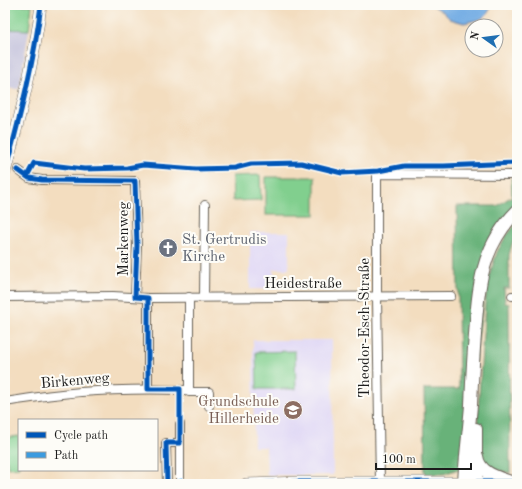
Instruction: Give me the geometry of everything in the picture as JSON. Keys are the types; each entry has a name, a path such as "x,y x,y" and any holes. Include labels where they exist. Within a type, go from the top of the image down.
{"highway":[{"path":"470,483 471,407 476,306 483,267 490,248 499,232 517,211"},
{"path":"514,482 491,475 480,467 477,462 476,449 483,294 490,263 495,251 504,235 517,219"},
{"path":"470,483 476,449"}],"main road":[{"path":"6,167 26,89 37,36 41,5"},
{"path":"246,484 299,482 514,482"}],"street":[{"name":"Markenweg","path":"18,170 29,178 42,180 135,181 136,297"},
{"name":"Theodor-Esch-Straße","path":"380,483 377,174 517,175"},
{"path":"204,297 205,206"},
{"name":"Heidestraße","path":"5,297 113,296 148,298 451,296"},
{"path":"189,297 189,390"},
{"path":"148,298 148,389"},
{"name":"Birkenweg","path":"5,402 83,392 148,389 209,392 209,406"},
{"path":"180,424 180,479"},
{"path":"167,484 166,443 180,444"}],"shaded area":[{"path":"5,29 29,30 19,89 5,88"},
{"path":"250,232 289,232 289,269 274,269 274,289 250,289"},
{"name":"Grundschule Hillerheide","path":"253,340 332,340 333,475 267,475 266,447 254,447"}],"green space":[{"path":"5,5 32,5 29,30 5,29"},
{"path":"260,175 261,200 233,201 232,176"},
{"path":"266,177 315,177 315,215 266,215"},
{"path":"511,178 517,178 517,205 491,238 461,471 455,470 444,474 425,474 424,389 459,389 457,206 497,206 512,196"},
{"path":"517,223 517,235 512,244 509,255 509,288 504,288 505,303 509,304 510,473 492,469 480,463 477,434 485,304 488,280 497,252 506,236"},
{"path":"295,351 296,389 257,389 256,352"},
{"path":"18,436 18,467 8,468 7,461 5,459 5,438"}],"water":[{"path":"432,5 493,5 482,18 464,18 464,23 450,19 443,12"}],"marked path":[{"path":"180,479 181,484"}],"cycle path":[{"path":"5,172 26,89 35,47 41,5"},
{"path":"27,176 34,163 84,169 127,168 143,165 196,169 235,168 251,164 301,163 342,173 378,171 404,166 517,163"},
{"path":"18,170 29,178 42,180 135,181 137,246 135,297 148,298 148,389 180,389 180,443 166,443 167,484"},
{"path":"246,484 299,482 517,482"}],"place":[{"name":"St. Gertrudis Kirche","path":"168,248"},
{"name":"Grundschule Hillerheide","path":"293,410"}]}
